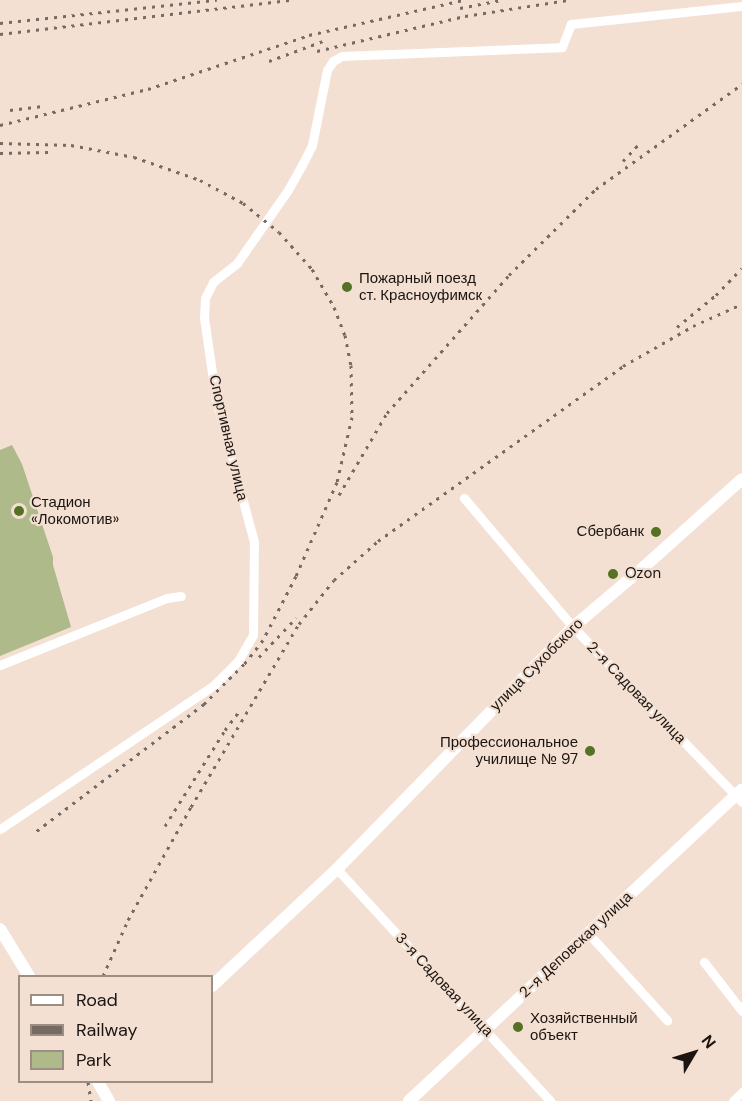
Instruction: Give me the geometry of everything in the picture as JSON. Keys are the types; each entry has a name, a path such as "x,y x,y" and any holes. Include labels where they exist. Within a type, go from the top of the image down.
{"street":[{"name":"Спортивная улица","path":"0,829 214,685 238,661 253,635 254,542 216,400 204,318 205,298 213,282 237,263 288,190 302,165 312,145 327,69 333,61 342,56 562,47 571,24 742,6"},
{"name":"улица Сухобского","path":"213,985 337,869 573,627 742,479"},
{"name":"2-я Садовая улица","path":"464,498 573,627 740,795"},
{"path":"0,665 167,598 181,596"},
{"name":"2-я Деповская улица","path":"409,1101 588,933 740,795"},
{"name":"3-я Садовая улица","path":"337,869 550,1101"},
{"path":"0,929 28,975"},
{"path":"588,933 667,1020"},
{"path":"704,962 742,1011"},
{"path":"99,1083 109,1101"},
{"path":"733,1101 742,1092"}],"green space":[{"name":"Стадион «Локомотив»","path":"12,445 22,464 53,557 53,565 71,627 0,656 0,450"}],"railway":[{"path":"0,23 217,0"},
{"path":"0,34 291,0"},
{"path":"0,125 148,89 309,35 463,0"},
{"path":"460,8 501,0"},
{"path":"317,51 465,16 568,0"},
{"path":"269,61 323,41"},
{"path":"339,495 387,413 509,275 596,189 742,84"},
{"path":"10,110 45,106"},
{"path":"0,143 71,145 134,157 200,180 243,203 279,232 312,269 334,307 345,335 351,365 352,417 337,482 296,576 263,640 244,664 204,704 34,833"},
{"path":"623,161 639,144"},
{"path":"0,153 48,152"},
{"path":"677,327 716,295 742,268"},
{"path":"103,975 128,920 191,807 299,624 334,580 378,541 623,366 693,326 742,304"},
{"path":"259,657 296,618"},
{"path":"165,826 240,710"},
{"path":"88,1083 91,1101"}],"place":[{"name":"Пожарный поезд ст. Красноуфимск","path":"347,287"},
{"name":"Стадион «Локомотив»","path":"19,511"},
{"name":"Сбербанк","path":"656,532"},
{"name":"Ozon","path":"613,574"},
{"name":"Профессиональное училище № 97","path":"590,751"},
{"name":"Хозяйственный объект","path":"518,1027"}]}
